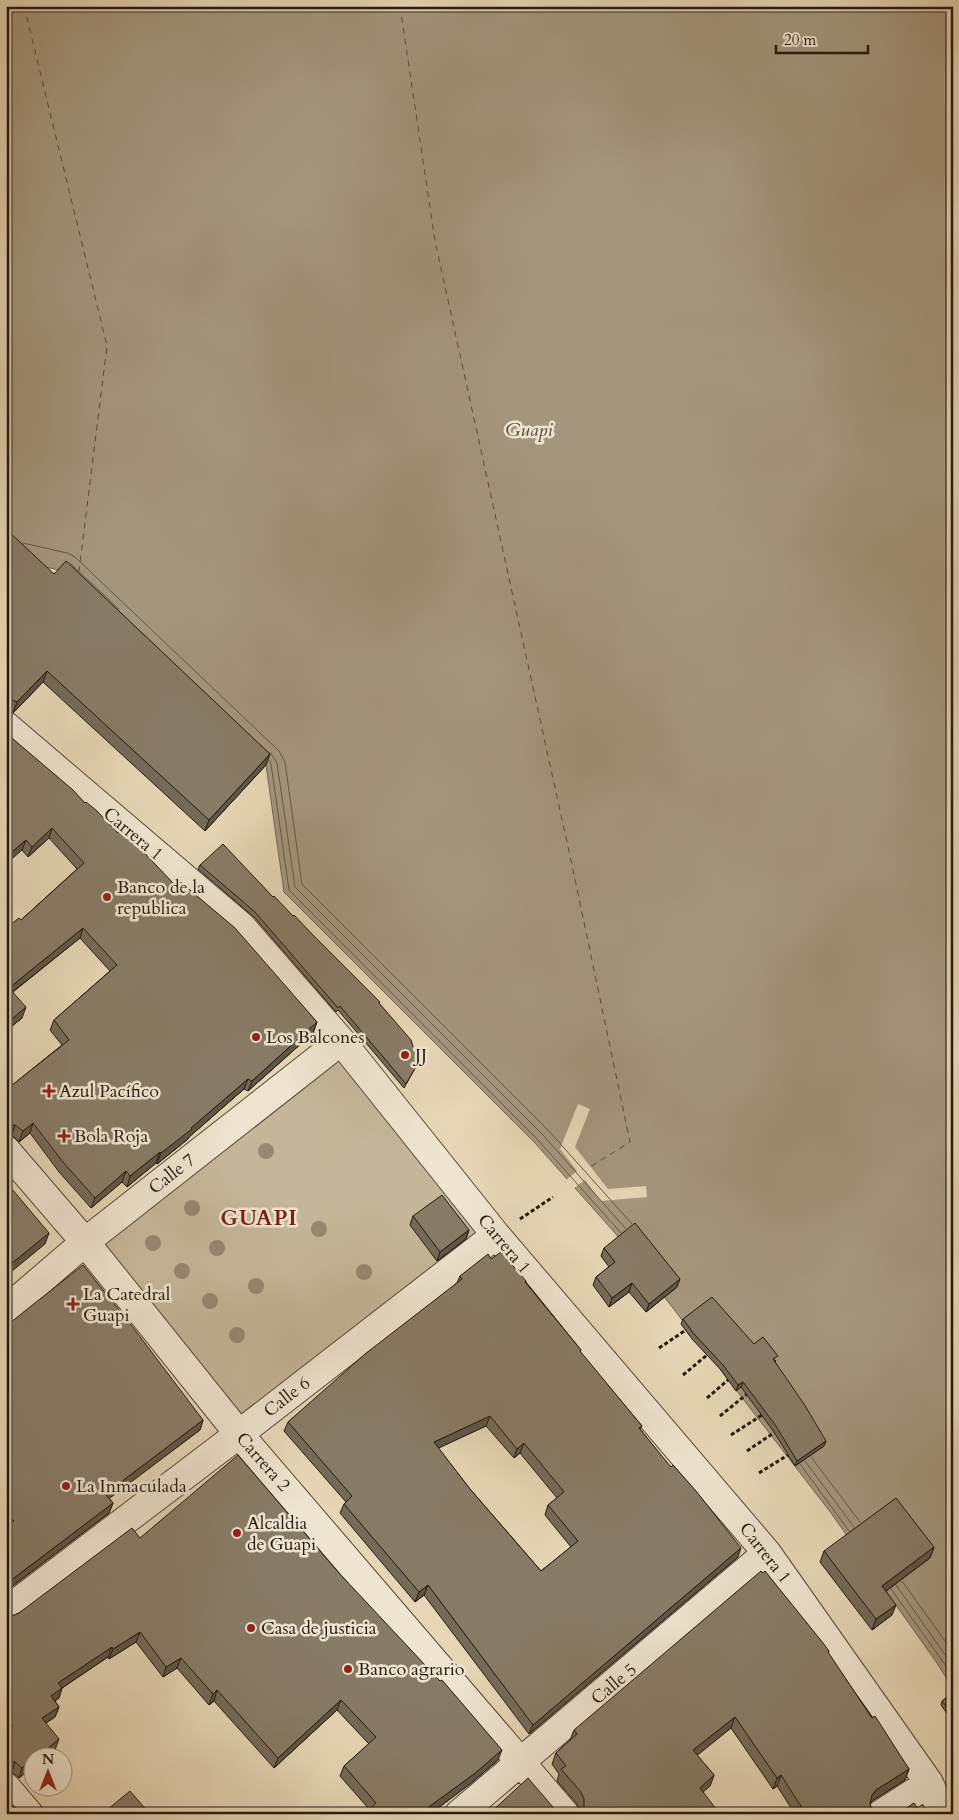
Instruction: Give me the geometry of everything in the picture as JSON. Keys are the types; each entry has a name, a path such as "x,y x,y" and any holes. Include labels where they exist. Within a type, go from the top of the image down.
{"street":[{"name":"Carrera 1","path":"10,736 242,927 341,1041 496,1235 767,1553 929,1784 942,1814"},
{"name":"Calle 7","path":"6,1310 85,1242 341,1041"},
{"name":"Carrera 2","path":"6,1150 85,1242 239,1434 565,1814"},
{"name":"Calle 6","path":"6,1611 496,1235"},
{"name":"Calle 5","path":"459,1814 767,1553"},
{"path":"882,1814 929,1784"},
{"path":"6,1787 29,1814"}],"path":[{"path":"496,1235 553,1198"},
{"path":"659,1348 686,1330"},
{"path":"684,1375 707,1355"},
{"path":"707,1398 728,1380"},
{"path":"720,1416 747,1394"},
{"path":"731,1435 762,1415"},
{"path":"747,1451 775,1432"},
{"path":"759,1472 788,1455"}],"shaded area":[{"path":"341,1041 496,1235 239,1434 85,1242"}],"water":[{"name":"Guapi","path":"6,6 953,6 953,1689 939,1666 831,1513 615,1233 535,1143 284,892 266,765 63,571 6,558"}],"pier":[{"path":"578,1104 590,1109 575,1147 608,1189 646,1186 647,1197 601,1201 585,1180 573,1189 565,1181 577,1171 560,1149"}],"building":[{"path":"6,529 54,574 66,561 270,754 209,820 47,671 17,702 12,700 6,701"},
{"path":"6,733 73,790 85,803 96,810 118,833 120,831 138,846 174,884 178,880 235,928 317,1022 252,1081 248,1079 192,1129 130,1176 126,1171 95,1198 63,1162 33,1123 23,1131 15,1125 6,1125 6,1090 69,1040 54,1020 117,965 83,928 9,988 26,1007 6,1024 6,928 19,918 21,920 84,863 52,828 32,847 26,840 6,857"},
{"path":"223,844 273,897 294,915 380,1002 411,1040 418,1063 406,1084 340,1006 338,1008 255,912 200,865"},
{"path":"6,1182 49,1233 6,1268"},
{"path":"442,1195 469,1230 440,1252 413,1216"},
{"path":"635,1223 680,1279 649,1304 632,1283 612,1298 596,1277 615,1262 604,1248"},
{"path":"501,1252 642,1426 639,1428 671,1467 673,1465 696,1491 741,1548 533,1725 428,1585 419,1592 344,1504 352,1496 288,1422 365,1354 462,1279 460,1276 488,1254 491,1259","holes":["490,1416 517,1449 524,1443 564,1492 548,1505 578,1541 541,1571 470,1489 434,1442"]},
{"path":"83,1265 203,1420 105,1494 113,1503 6,1584 6,1526 14,1521 6,1511 6,1326"},
{"path":"712,1297 754,1344 763,1337 778,1356 773,1359 804,1404 826,1441 797,1461 776,1426 743,1382 738,1385 683,1319"},
{"path":"238,1455 339,1573 440,1681 442,1680 502,1750 474,1774 419,1814 364,1814 376,1803 344,1766 376,1737 341,1700 278,1758 217,1690 213,1694 181,1658 166,1667 140,1632 113,1649 112,1647 58,1683 62,1688 51,1696 59,1707 42,1718 59,1739 48,1748 22,1748 22,1768 15,1762 6,1762 6,1731 13,1726 6,1716 6,1616 19,1613 132,1528 140,1538"},
{"path":"896,1498 934,1547 882,1586 896,1605 876,1619 824,1551"},
{"path":"761,1571 763,1573 765,1571 829,1651 872,1718 875,1716 909,1769 876,1790 872,1795 870,1803 875,1814 806,1814 781,1775 777,1778 735,1717 693,1750 714,1775 700,1788 720,1814 580,1814 584,1807 584,1799 581,1792 561,1769 566,1766 556,1753 577,1734 574,1730"},
{"path":"953,1693 953,1715 942,1701"},
{"path":"528,1778 559,1814 489,1814"},
{"path":"130,1791 150,1814 102,1814"},
{"path":"6,1797 21,1814 6,1814"},
{"path":"914,1803 921,1814 897,1814"}],"ferry route":[{"path":"24,6 107,346 79,571"},
{"path":"400,6 435,241 572,865 630,1142 590,1167"}],"place":[{"name":"Banco de la republica","path":"107,897"},
{"name":"Los Balcones","path":"256,1037"},
{"name":"JJ","path":"405,1055"},
{"name":"Azul Pacífico","path":"49,1091"},
{"name":"Bola Roja","path":"64,1136"},
{"name":"La Catedral Guapi","path":"73,1304"},
{"name":"La Inmaculada","path":"66,1486"},
{"name":"Alcaldia de Guapi","path":"237,1533"},
{"name":"Casa de justicia","path":"251,1628"},
{"name":"Banco agrario","path":"348,1669"}],"district":[{"name":"GUAPI","path":"259,1218"}]}
